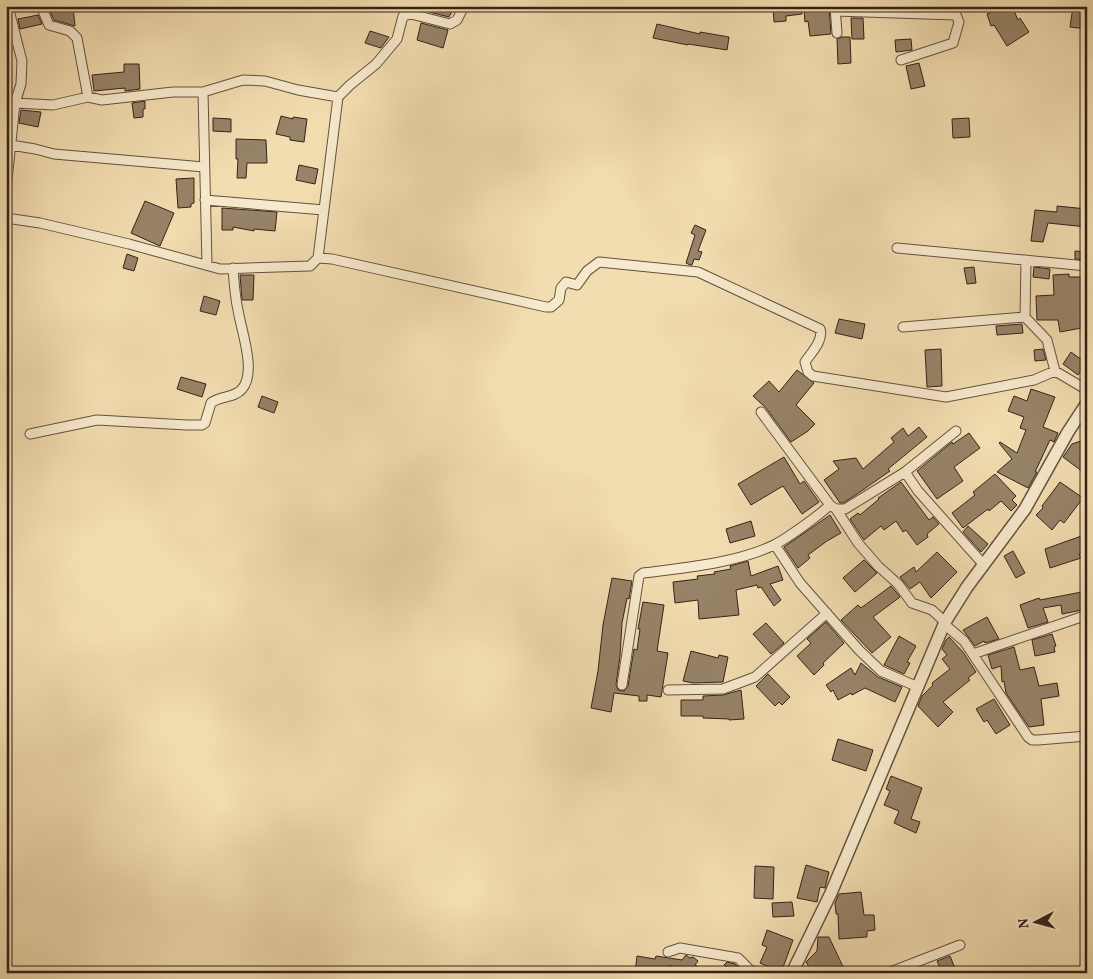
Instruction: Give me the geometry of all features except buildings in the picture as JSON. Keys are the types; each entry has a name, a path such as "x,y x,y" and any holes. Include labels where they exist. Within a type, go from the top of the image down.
{"street":[{"path":"6,190 11,145 11,102 21,84 22,61 8,6"},
{"path":"42,6 49,25 70,31 77,38 88,98"},
{"path":"6,218 40,223 129,244 220,269 310,266 318,258 338,97 376,64 397,39 403,16 410,14 450,24 456,20 464,6"},
{"path":"837,33 835,9 936,10 956,15 958,18 953,43 901,60"},
{"path":"11,102 53,105 88,98 102,100 164,92 203,92 243,80 254,80 338,97"},
{"path":"203,92 207,265"},
{"path":"11,145 54,154 204,167"},
{"path":"205,200 324,210"},
{"path":"897,248 1087,266"},
{"path":"318,258 332,259 546,307 551,307 559,300 561,288 566,282 577,285 587,271 599,262 698,272 820,329 822,334 820,340 805,362 808,372 813,376 946,398 1034,380 1055,371"},
{"path":"1026,260 1025,317 1047,340 1055,371 1087,390"},
{"path":"30,434 97,420 187,425 202,425 205,423 211,403 214,400 238,392 244,386 247,379 248,357 238,311 233,268"},
{"path":"903,328 1025,317"},
{"path":"796,971 944,623 967,588 1026,509 1068,432 1087,404"},
{"path":"761,412 858,543 878,566 898,584 912,603 932,610 964,641 1028,737 1032,740 1038,740 1087,736"},
{"path":"622,685 639,576 692,567 749,554 775,544 833,507 845,509 905,472 956,432"},
{"path":"905,472 918,491 984,565"},
{"path":"775,544 800,583 860,650 881,671 918,687"},
{"path":"668,690 723,688 755,677 827,613"},
{"path":"973,654 1087,616"},
{"path":"888,973 960,945"},
{"path":"668,952 680,948 738,958 753,973"}]}
